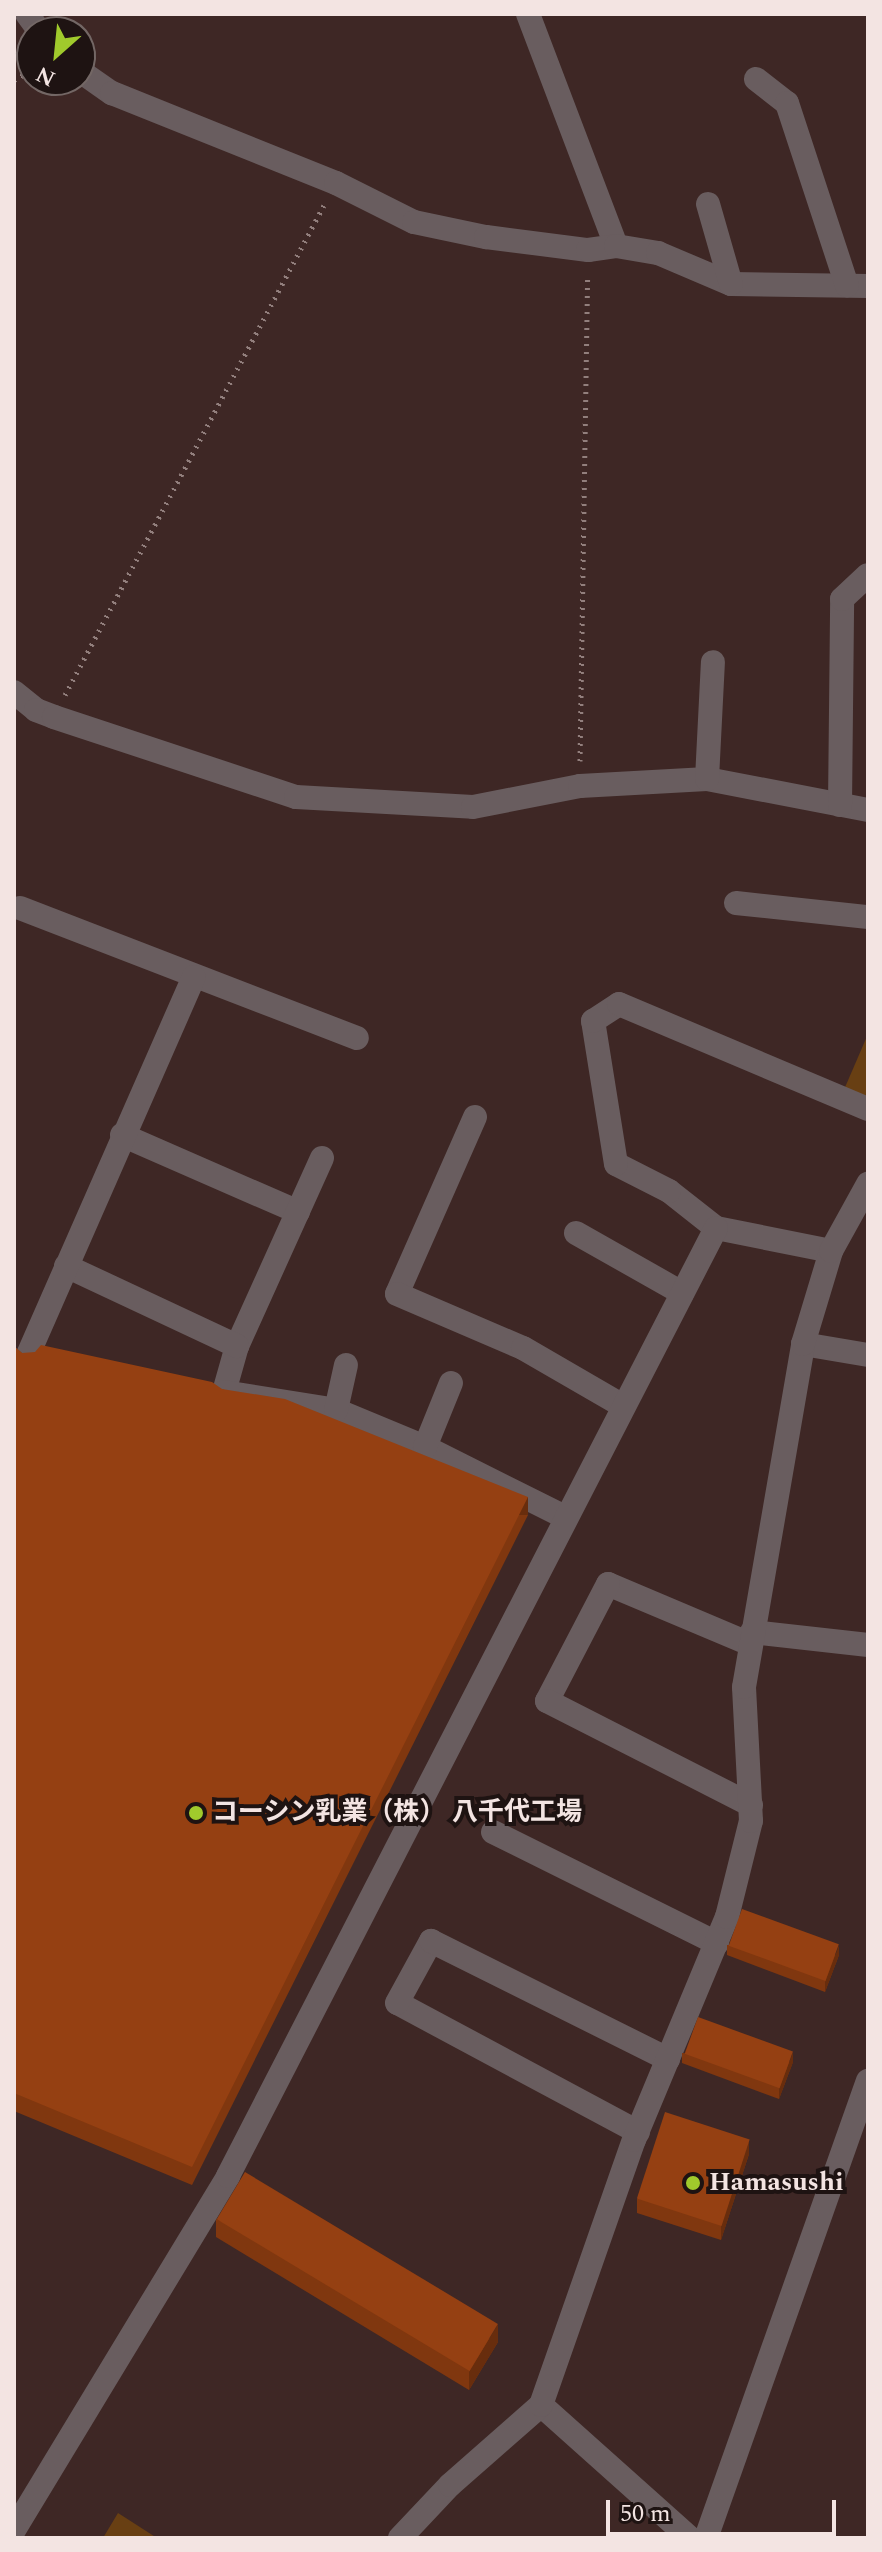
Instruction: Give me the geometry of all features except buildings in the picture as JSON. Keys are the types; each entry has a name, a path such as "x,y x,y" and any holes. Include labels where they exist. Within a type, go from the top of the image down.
{"street":[{"path":"528,14 616,246"},
{"path":"96,82 112,93 336,183 414,222 486,237 588,250 616,246 658,253 731,284 858,285 787,103 756,79"},
{"path":"708,204 731,284"},
{"path":"840,805 842,599 868,575"},
{"path":"707,779 713,662"},
{"path":"14,692 36,710 54,717 296,797 473,807 580,786 707,779 868,810"},
{"path":"736,903 868,917"},
{"path":"20,908 357,1038"},
{"path":"27,1357 194,977"},
{"path":"831,1251 716,1228 669,1191 616,1164 593,1021 619,1004 868,1109"},
{"path":"475,1117 397,1294 523,1348 623,1406"},
{"path":"122,1135 298,1212"},
{"path":"322,1158 237,1346 224,1392 336,1410 425,1447 565,1517"},
{"path":"400,2538 450,2485 541,2405 638,2132 727,1917 748,1835 751,1805 744,1687 803,1344 831,1251 868,1184"},
{"path":"14,2530 228,2176 716,1228"},
{"path":"576,1233 682,1293"},
{"path":"66,1266 237,1346"},
{"path":"803,1344 868,1355"},
{"path":"336,1410 346,1365"},
{"path":"425,1447 451,1383"},
{"path":"751,1805 547,1701 608,1584 751,1638 868,1645"},
{"path":"493,1832 717,1943"},
{"path":"638,2132 397,2003 431,1941 668,2059"},
{"path":"706,2538 868,2081"},
{"path":"541,2405 690,2538"}],"path":[{"path":"54,717 336,183"},
{"path":"580,786 588,250"}],"shaded area":[{"path":"868,1034 868,1103 843,1092"},
{"path":"118,2513 157,2538 103,2538"}],"place":[{"name":"コーシン乳業（株） 八千代工場","path":"196,1813"},
{"name":"Hamasushi","path":"693,2183"}]}
